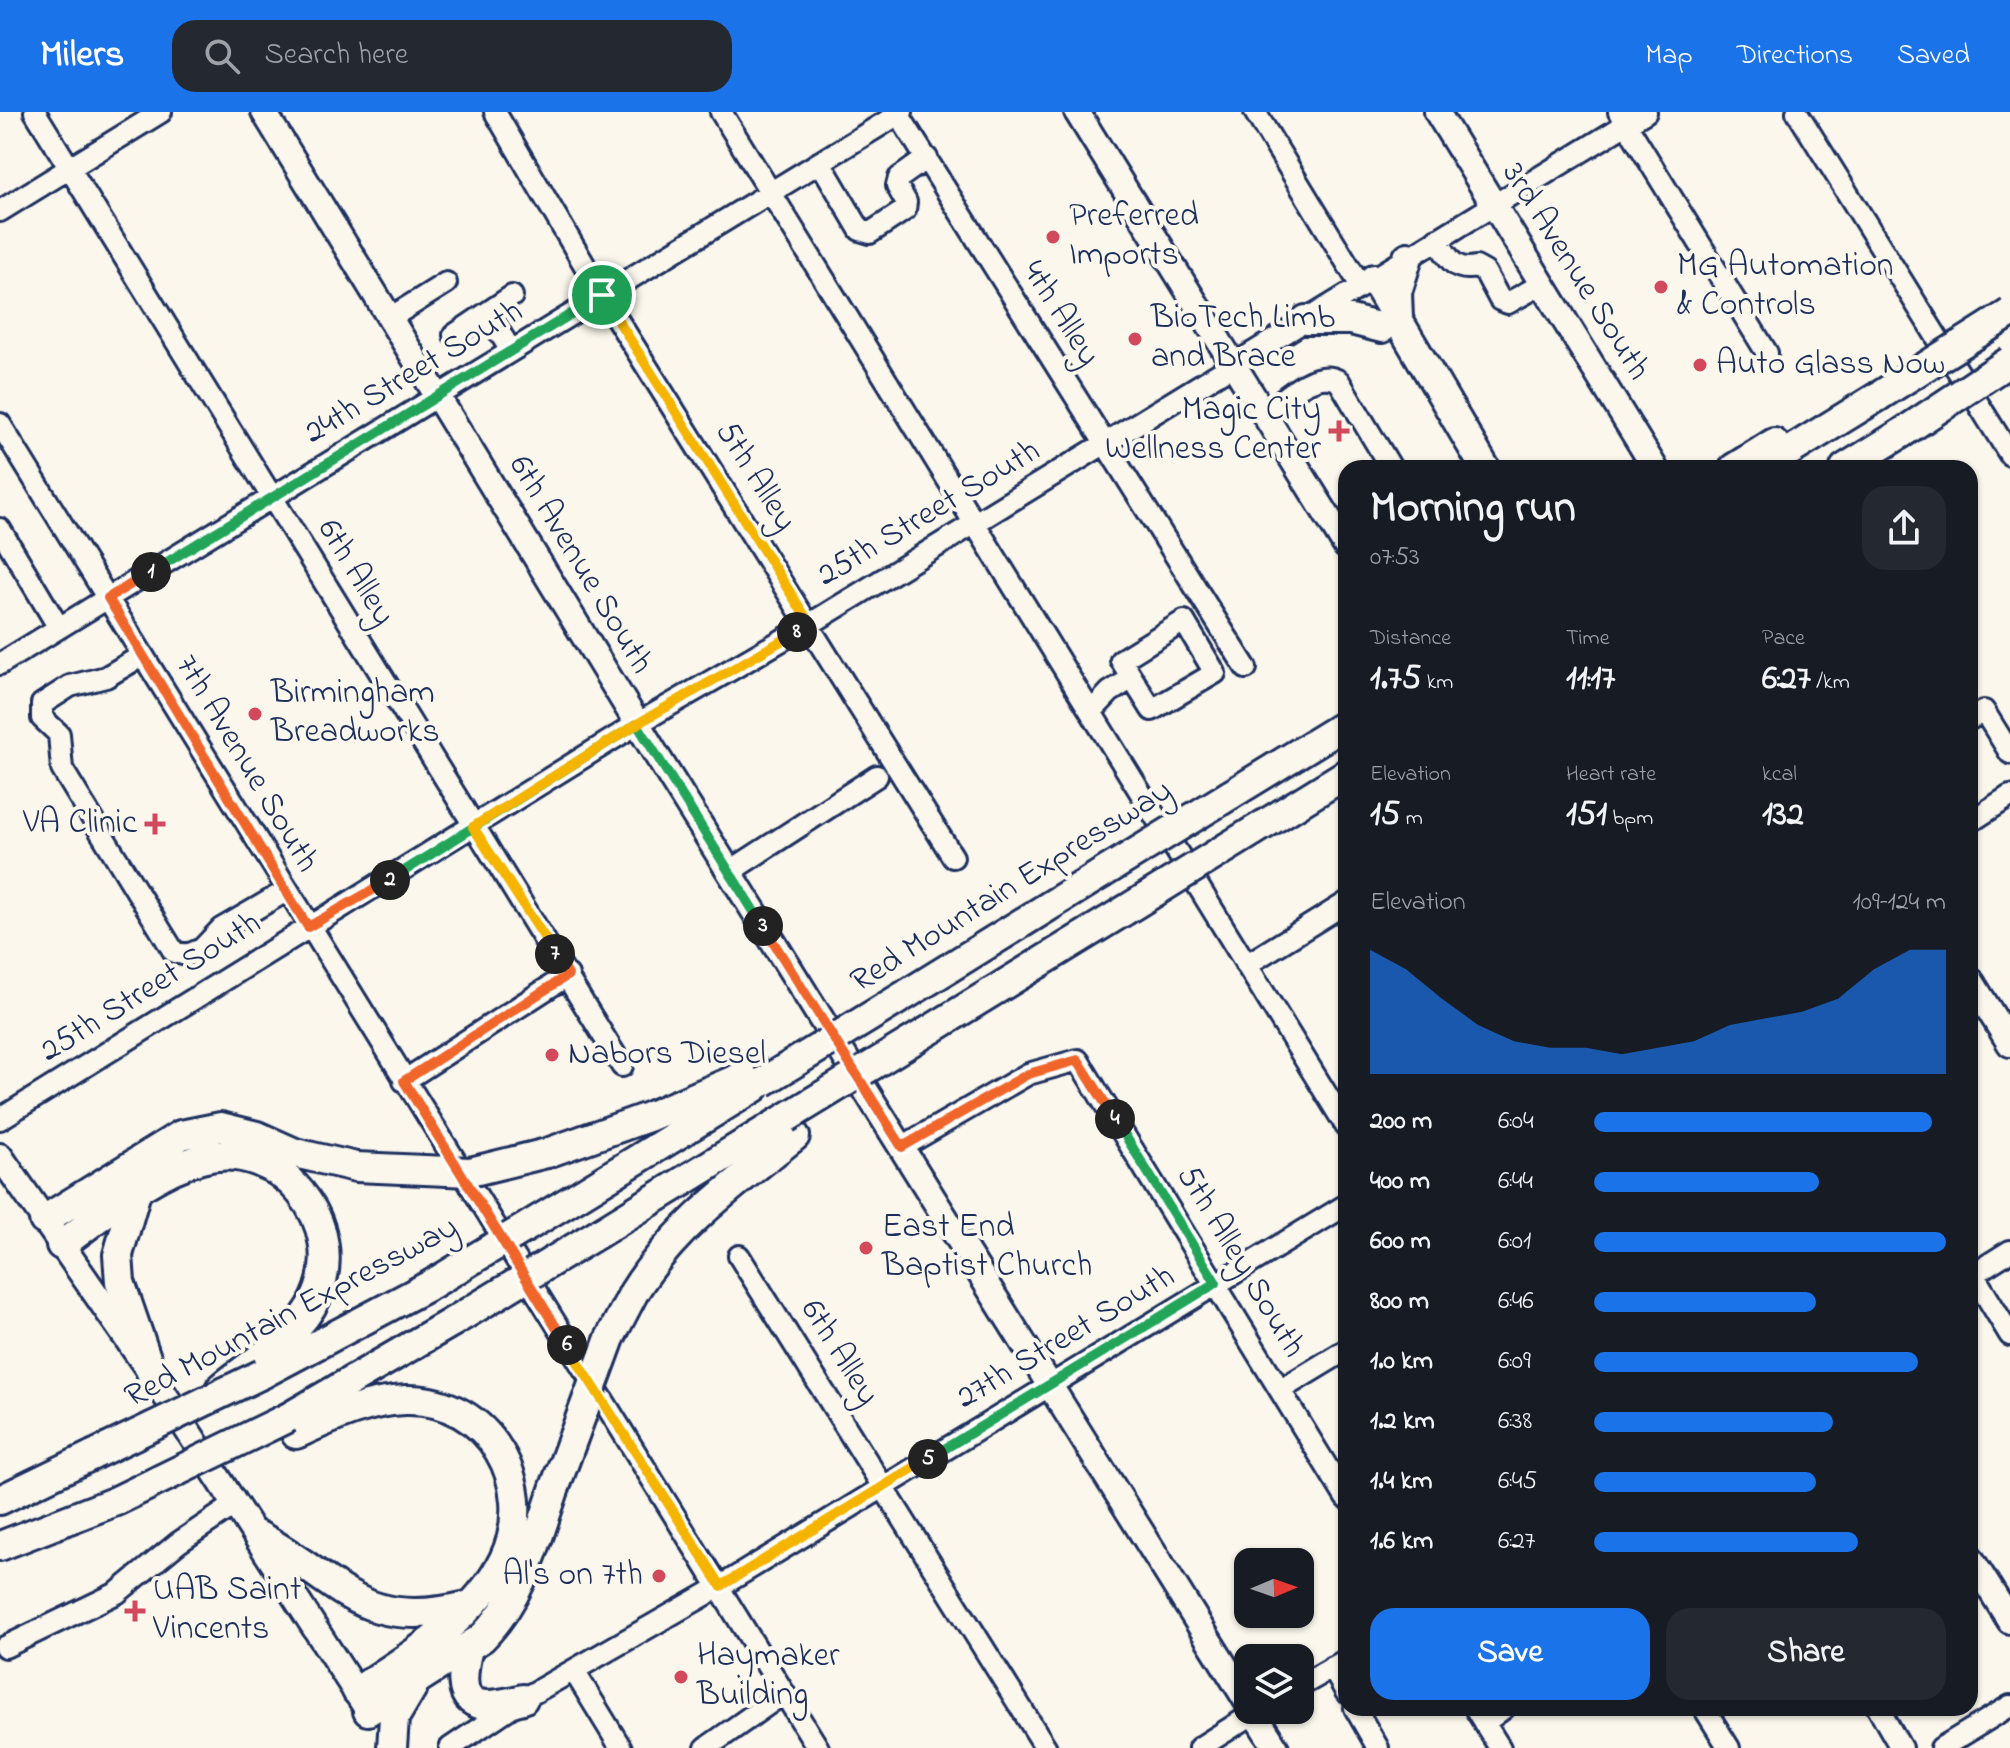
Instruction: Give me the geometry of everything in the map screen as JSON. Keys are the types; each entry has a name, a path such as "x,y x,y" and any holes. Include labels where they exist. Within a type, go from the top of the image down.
{"highway":[{"path":"1408,257 1390,324 1480,460"},
{"path":"1367,282 1463,460"},
{"path":"1756,460 1827,414 1868,404 2010,313"},
{"path":"1306,320 1390,324"},
{"path":"1858,460 2010,361"},
{"name":"Red Mountain Expressway","path":"0,1500 205,1402 257,1368 432,1284 576,1197 759,1077 903,988 945,956 976,951 1338,729"},
{"path":"363,1701 417,1681 468,1648 495,1625 513,1600 610,1338 634,1292 658,1257 698,1214 791,1127 882,1059 1338,779"},
{"path":"1300,802 1338,786"},
{"path":"44,1220 181,1135 221,1127 257,1136 295,1153 356,1167 470,1172 547,1153 759,1077"},
{"path":"0,1546 43,1529 64,1533 292,1426 454,1321 599,1233 791,1127"},
{"path":"61,1245 179,1166 224,1156 246,1157 268,1165 288,1178 317,1216 324,1257 316,1298 286,1338 257,1368"},
{"path":"136,1192 118,1255 120,1282 152,1375"},
{"path":"292,1426 355,1409 406,1400 433,1403 454,1410 486,1432 509,1466 514,1485 515,1521 505,1557 484,1588 440,1634 363,1701"},
{"path":"259,1536 301,1559 358,1602 380,1611 418,1614 467,1606"},
{"path":"468,1648 463,1682 472,1700 491,1708 523,1699"},
{"path":"391,1748 394,1718 417,1681"}],"main road":[{"name":"6th Avenue South","path":"264,112 637,724 1234,1677"},
{"path":"1077,112 1338,533"},
{"name":"3rd Avenue South","path":"1437,112 1650,460"},
{"path":"1978,992 2010,1044"},
{"path":"0,1156 152,1375 363,1701"},
{"path":"1978,1570 2010,1621"},
{"name":"6th Avenue South","path":"1262,1724 1276,1748"}],"street":[{"name":"6th Alley","path":"35,112 622,1066"},
{"path":"0,211 161,112"},
{"path":"495,112 602,295"},
{"path":"721,112 1338,1113"},
{"path":"1255,112 1367,282"},
{"name":"25th Street South","path":"0,1119 637,724 810,624 1494,205 1623,118 1646,112"},
{"path":"1797,112 2010,455"},
{"name":"24th Street South","path":"0,664 820,162 873,119 899,113"},
{"name":"4th Alley","path":"899,113 1246,668"},
{"path":"1623,118 1767,353"},
{"path":"820,162 860,230 870,233 905,210 906,202 897,186 899,178 927,158"},
{"path":"1437,239 1454,266 1464,270 1476,267 1485,272 1500,300 1508,303 1542,284"},
{"path":"390,318 446,283"},
{"name":"5th Alley","path":"602,295 953,857"},
{"path":"454,335 512,296"},
{"path":"488,313 511,351"},
{"path":"1265,414 1312,381 1323,376 1333,378 1339,381 1386,460"},
{"name":"7th Avenue South","path":"0,424 8,454 108,598 308,927 655,1487 721,1586 818,1748"},
{"path":"0,529 59,628"},
{"path":"1184,621 1215,673 1152,710 1132,678 1121,660 1184,621"},
{"path":"143,655 106,677 70,686 42,704 42,718 59,734 62,769 174,952 187,955 202,949 221,929 286,891"},
{"path":"1091,712 1110,692 1132,678"},
{"path":"1978,716 2010,753"},
{"path":"729,872 877,776"},
{"path":"1978,817 2010,796"},
{"path":"1246,965 1338,908"},
{"path":"404,1081 568,975"},
{"name":"5th Alley South","path":"902,1147 1028,1074 1078,1060 1338,1485"},
{"name":"27th Street South","path":"450,1748 523,1699 721,1586 1338,1210"},
{"path":"1978,1269 2010,1251"},
{"name":"6th Alley","path":"739,1256 885,1484 1046,1748"},
{"path":"1978,1284 2010,1335"},
{"path":"1280,1390 1338,1355"},
{"path":"5,1647 117,1593 178,1543 236,1504"},
{"path":"1314,1678 1338,1665"},
{"path":"574,1671 621,1748"},
{"path":"706,1748 784,1693"},
{"path":"363,1701 391,1748"},
{"path":"1941,1748 2010,1706"},
{"path":"1360,1716 1378,1748"},
{"path":"1481,1716 1500,1748"},
{"path":"1709,1716 1729,1748"},
{"path":"1883,1716 1901,1748"},
{"path":"1199,1748 1234,1723"}],"place":[{"name":"Preferred Imports","path":"1053,237"},
{"name":"MG Automation & Controls","path":"1661,287"},
{"name":"BioTech Limb and Brace","path":"1135,339"},
{"name":"Auto Glass Now","path":"1700,365"},
{"name":"Magic City Wellness Center","path":"1339,431"},
{"name":"Birmingham Breadworks","path":"255,714"},
{"name":"VA Clinic","path":"155,824"},
{"name":"Nabors Diesel","path":"552,1055"},
{"name":"East End Baptist Church","path":"866,1248"},
{"name":"Al's on 7th","path":"659,1576"},
{"name":"UAB Saint Vincents","path":"135,1611"},
{"name":"Haymaker Building","path":"681,1677"}],"route":[{"path":"602,295 108,598 308,927 410,868 473,827 637,724 902,1147 1028,1074 1078,1060 1216,1283 721,1586 655,1487 404,1081 568,975 473,827 617,737 637,724 810,624 602,295"}]}
